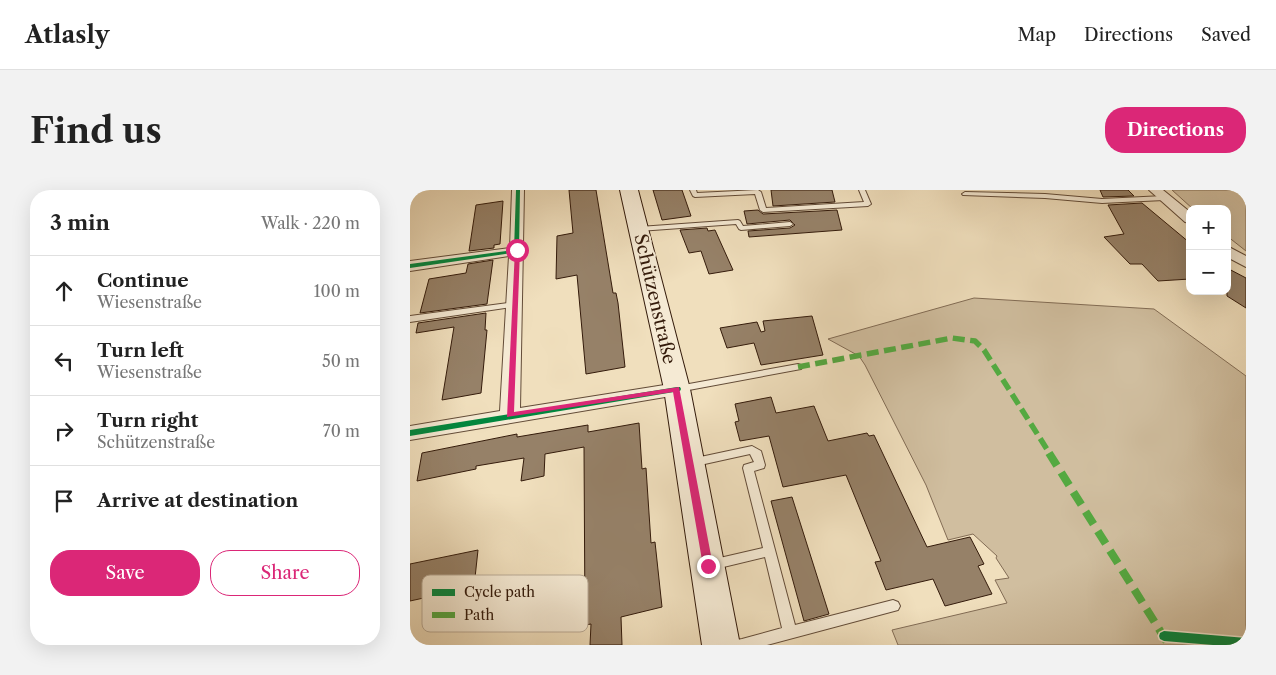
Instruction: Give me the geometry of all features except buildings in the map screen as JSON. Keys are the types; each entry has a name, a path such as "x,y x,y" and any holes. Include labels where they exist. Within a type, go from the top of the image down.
{"main road":[{"name":"Schützenstraße","path":"629,190 677,389 721,645"}],"street":[{"path":"510,415 518,190"},
{"path":"1159,194 1186,216"},
{"path":"410,266 517,250"},
{"path":"1231,253 1246,262"},
{"path":"410,432 677,389"}],"lane":[{"path":"693,190 695,195 758,192 763,210 868,204 862,190"},
{"path":"965,194 1054,196 1102,201 1159,194"},
{"path":"639,229 738,222 741,228 790,224"},
{"path":"410,319 515,304"},
{"path":"677,389 798,367"},
{"path":"690,463 752,450 757,454 760,465 748,468 790,633"},
{"path":"708,566 770,551"},
{"path":"742,645 893,606"}],"shaded area":[{"path":"1172,190 1246,190 1246,251 1231,239 1231,205 1189,205"},
{"path":"974,298 1154,309 1246,376 1246,645 898,645 892,630 1007,603 995,580 1009,578 996,558 997,556 973,534 948,540 926,485 865,365 859,356 828,339"}],"marked path":[{"path":"798,367 952,338 975,341 984,350 1169,645"}],"cycle path":[{"path":"410,266 517,251 518,190"},
{"path":"410,433 677,389"},
{"path":"1164,636 1246,643"}],"route":[{"path":"517,250 510,415 677,389 708,566"}]}
